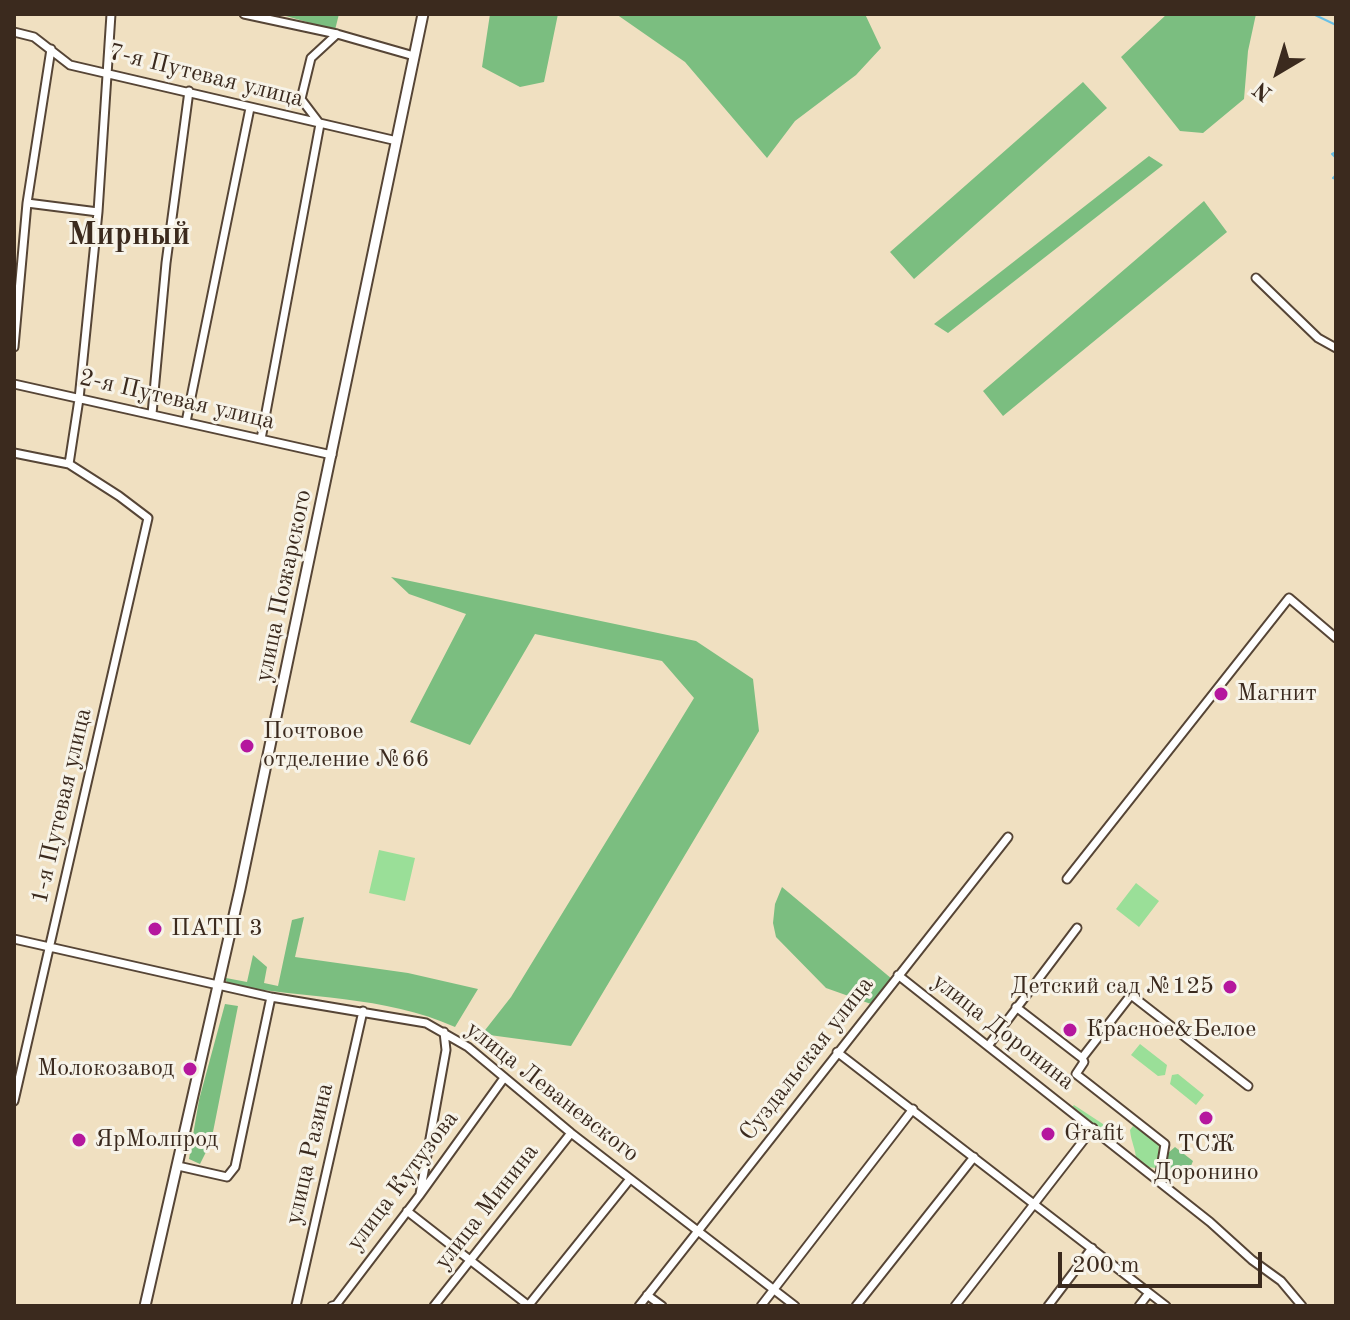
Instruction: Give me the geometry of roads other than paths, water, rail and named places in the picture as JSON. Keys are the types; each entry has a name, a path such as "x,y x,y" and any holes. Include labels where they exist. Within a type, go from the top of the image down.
{"street":[{"path":"14,453 69,464 79,399 98,212 111,14"},
{"path":"244,14 337,34 414,56"},
{"name":"улица Пожарского","path":"145,1306 332,455 423,14"},
{"name":"7-я Путевая улица","path":"14,32 34,37 70,65 397,141"},
{"path":"261,439 320,124 301,99 311,58 337,34"},
{"path":"14,347 27,203 51,49"},
{"path":"152,414 166,263 189,91"},
{"path":"186,422 250,108"},
{"path":"27,203 98,212"},
{"path":"1256,278 1318,338 1336,348"},
{"name":"2-я Путевая улица","path":"14,384 332,455"},
{"name":"1-я Путевая улица","path":"14,1101 148,518 69,464"},
{"path":"1067,879 1289,598 1336,638"},
{"name":"Суздальская улица","path":"639,1306 1008,837"},
{"path":"988,1046 1077,928"},
{"name":"улица Леваневского","path":"14,939 217,986 426,1023 468,1047 571,1133 795,1306"},
{"name":"улица Доронина","path":"898,975 1159,1180 1281,1281 1302,1306"},
{"path":"1082,1058 1131,995 1248,1086"},
{"path":"178,1166 227,1177 235,1167 271,997"},
{"path":"1016,1007 1082,1058 1084,1062 1076,1074 1165,1144 1159,1180"},
{"name":"улица Разина","path":"296,1306 363,1011"},
{"path":"419,1196 446,1050 444,1032"},
{"path":"837,1052 1166,1306"},
{"name":"улица Кутузова","path":"332,1306 336,1305 419,1196 504,1078"},
{"path":"761,1306 913,1109"},
{"path":"955,1306 1093,1128"},
{"name":"улица Минина","path":"434,1306 571,1133"},
{"path":"856,1306 974,1157"},
{"path":"407,1211 529,1306 630,1179"},
{"path":"1048,1306 1092,1248"},
{"path":"1139,1306 1149,1293"},
{"path":"647,1295 662,1306"}],"waterway":[{"path":"1313,14 1336,25"},
{"path":"1336,152 1332,154 1336,158"},
{"path":"1336,175 1333,178 1336,179"}],"place":[{"name":"Магнит","path":"1221,694"},
{"name":"Почтовое отделение №66","path":"247,746"},
{"name":"ПАТП 3","path":"155,929"},
{"name":"Детский сад №125","path":"1230,987"},
{"name":"Красное&Белое","path":"1070,1030"},
{"name":"Молокозавод","path":"190,1069"},
{"name":"ТСЖ Доронино","path":"1206,1118"},
{"name":"Grafit","path":"1048,1134"},
{"name":"ЯрМолпрод","path":"79,1140"}],"district":[{"name":"Мирный","path":"129,236"}]}
